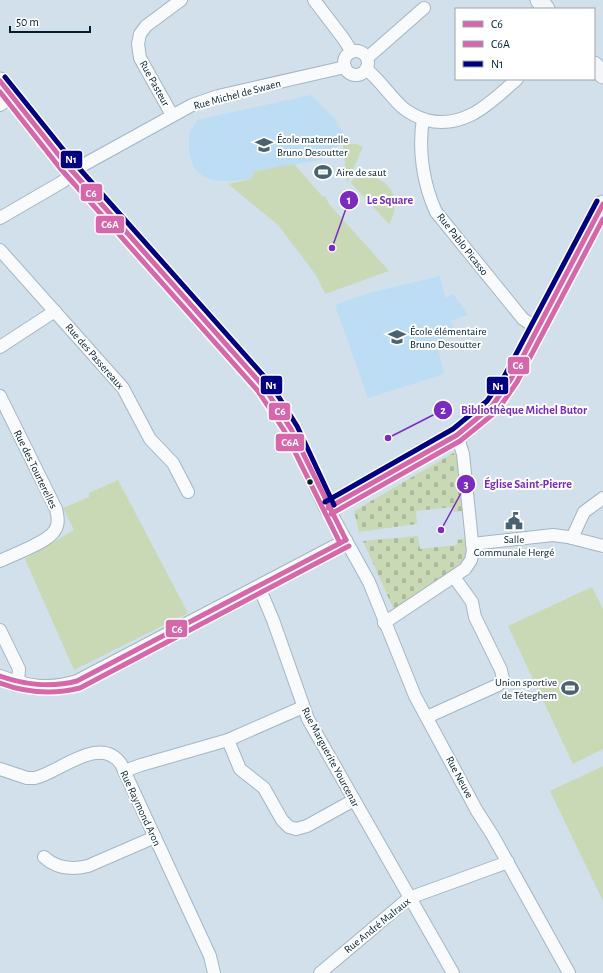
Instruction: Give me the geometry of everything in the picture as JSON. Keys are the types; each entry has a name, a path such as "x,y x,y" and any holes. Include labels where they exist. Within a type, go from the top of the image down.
{"street":[{"name":"Rue Pasteur","path":"172,114 140,58 138,44 140,34 146,26 181,0"},
{"path":"314,0 352,52"},
{"path":"539,0 545,8"},
{"path":"424,8 366,64 362,73 354,74 348,72 345,67 345,58 352,52 361,52 366,64 376,78 409,113 423,119 442,122 468,117 482,109 517,80"},
{"path":"595,65 603,75"},
{"name":"Rue Michel de Swaen","path":"0,218 74,173 86,164 172,114 192,105 218,96 345,67"},
{"path":"0,81 6,101 74,173 264,387 291,429 328,508 457,435 483,414 499,397 603,204"},
{"name":"Rue Pablo Picasso","path":"423,119 420,137 421,157 436,212 523,319 537,328"},
{"name":"Rue des Passereaux","path":"0,250 126,391 150,439 173,463 188,492"},
{"path":"0,347 55,311"},
{"name":"Rue des Tourterelles","path":"0,396 56,509 58,519 55,531 47,538 0,561"},
{"path":"384,623 454,576 470,563 473,554 463,454 457,435"},
{"path":"572,538 584,512 603,498"},
{"name":"Rue Neuve","path":"328,508 373,590 384,623 410,684 427,717 477,810 508,862 569,973"},
{"path":"472,544 553,535 603,546"},
{"path":"0,676 18,683 46,687 77,681 259,587 346,540"},
{"path":"427,717 498,685 503,679 501,670 475,617 472,602 454,576"},
{"name":"Rue Marguerite Yourcenar","path":"259,587 273,620 310,723 453,973"},
{"path":"0,630 19,669 18,683"},
{"path":"124,771 228,740 304,707"},
{"path":"228,740 240,769 264,788 282,820 289,827 296,829 307,826 354,800"},
{"name":"Rue Raymond Aron","path":"0,769 27,778 35,778 89,754 99,752 110,754 116,758 124,771 210,956 214,973"},
{"path":"44,857 51,863 61,868 82,868 155,837"},
{"name":"Rue André Malraux","path":"320,973 409,898 508,862"}],"shaded area":[{"name":"École maternelle Bruno Desoutter","path":"311,95 337,121 336,123 348,138 321,160 255,171 251,179 229,181 217,181 204,177 194,168 189,152 189,134 197,120"},
{"name":"École élémentaire Bruno Desoutter","path":"440,276 445,298 453,294 468,315 450,321 458,333 436,341 444,374 368,398 335,305 369,293"}],"green space":[{"path":"356,144 363,147 347,183 343,145"},
{"path":"294,164 323,197 325,196 329,204 389,271 325,294 316,275 278,225 228,184 251,179 255,171"},
{"path":"367,176 376,178 383,182 393,193 395,208 389,224 350,182 358,177"},
{"path":"455,452 457,456 462,511 454,512 453,507 416,511 417,524 359,532 354,511"},
{"path":"118,480 188,613 74,670 25,559 74,530 63,508 89,497 89,493"},
{"path":"418,536 420,549 457,545 457,540 465,539 467,558 464,564 394,610 363,541"},
{"name":"Union sportive de Téteghem","path":"592,587 603,609 603,749 573,764 508,626"},
{"path":"603,766 603,901 550,791"}],"transit line":[{"name":"N1","path":"5,77 70,158 270,383 297,426 334,505"},
{"name":"C6","path":"0,81 65,163 264,387 291,429 346,540"},
{"name":"C6A","path":"0,92 60,168 258,391 285,432 340,543"},
{"name":"N1","path":"325,502 453,429 487,401 505,375 597,201"},
{"name":"C6","path":"328,508 457,435 492,406 511,379 603,204"},
{"name":"C6A","path":"331,514 460,441 497,411 517,382 603,219"},
{"name":"C6","path":"0,676 19,682 48,685 77,681 346,540"},
{"name":"C6A","path":"0,683 20,689 40,692 59,692 80,688 349,546"}],"place":[{"name":"École maternelle Bruno Desoutter","path":"264,145"},
{"name":"Aire de saut","path":"323,172"},
{"name":"Le Square","path":"332,248"},
{"name":"École élémentaire Bruno Desoutter","path":"397,337"},
{"name":"Bibliothèque Michel Butor","path":"388,438"},
{"name":"Salle Communale Hergé","path":"514,521"},
{"name":"Église Saint-Pierre","path":"441,530"},
{"name":"Union sportive de Téteghem","path":"570,688"}]}
